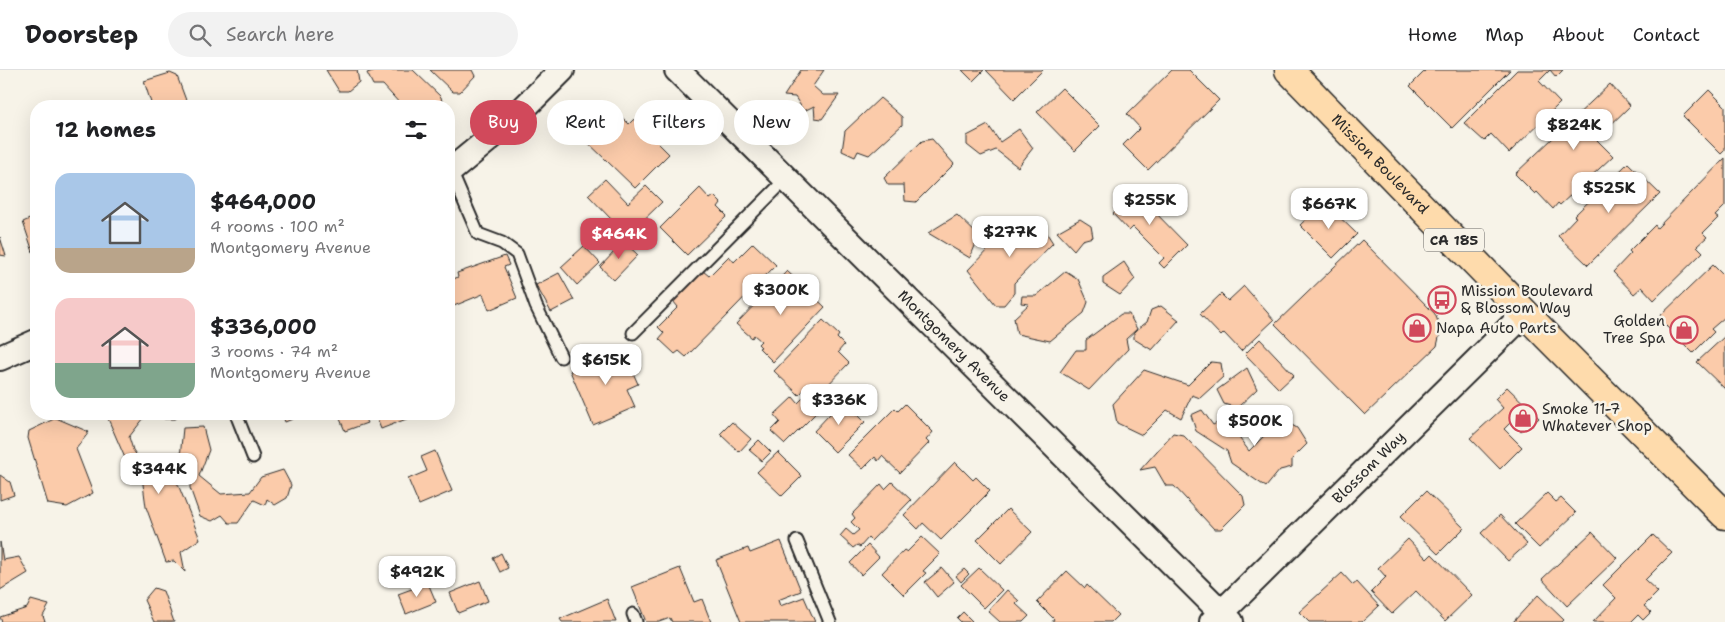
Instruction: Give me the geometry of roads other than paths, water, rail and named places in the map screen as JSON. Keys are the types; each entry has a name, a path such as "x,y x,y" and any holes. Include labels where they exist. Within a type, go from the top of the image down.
{"main road":[{"name":"Mission Boulevard","path":"1289,70 1524,313 1725,514"}],"street":[{"path":"455,167 512,120 562,70"},
{"name":"Montgomery Avenue","path":"677,70 1221,619"},
{"name":"Blossom Way","path":"1221,619 1524,313"},
{"path":"0,358 30,345"}],"lane":[{"path":"632,333 786,178"},
{"path":"455,182 478,234 502,243 517,254 536,306 561,357"},
{"path":"238,420 253,457"},
{"path":"797,541 830,622"}],"place":[{"name":"Mission Boulevard & Blossom Way","path":"1442,300"},
{"name":"Napa Auto Parts","path":"1417,328"},
{"name":"Golden Tree Spa","path":"1684,330"},
{"name":"Smoke 11-7 Whatever Shop","path":"1523,418"}]}
